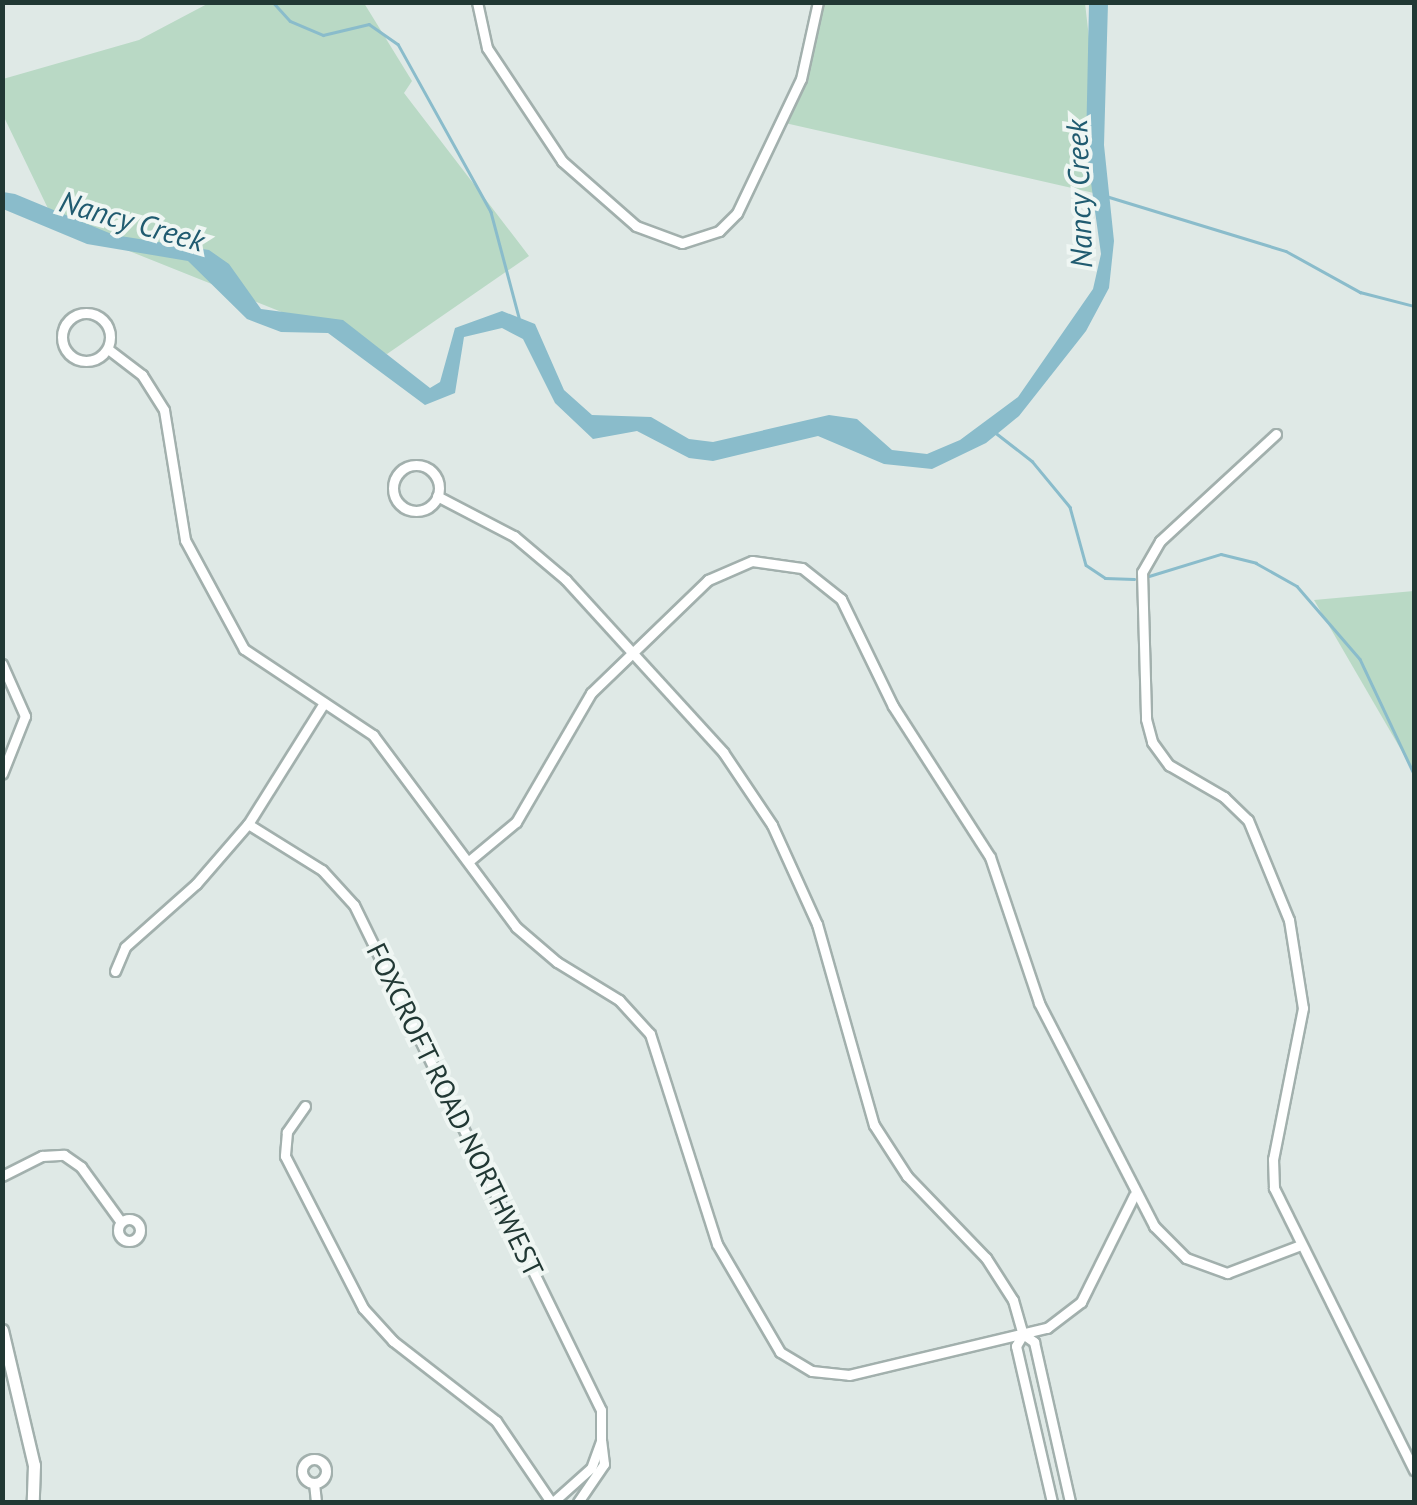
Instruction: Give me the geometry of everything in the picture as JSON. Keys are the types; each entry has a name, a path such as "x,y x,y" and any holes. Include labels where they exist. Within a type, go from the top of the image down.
{"street":[{"path":"477,2 486,48 562,161 636,226 682,243 719,231 737,213 801,79 818,2"},
{"path":"96,315 110,333 108,348 96,360 80,361 66,352 62,330 72,317 96,315"},
{"path":"108,348 142,375 164,410 185,540 230,631 261,665 324,703 385,747 528,939 620,1000 650,1034 717,1244 780,1352 812,1370 849,1376 1060,1322 1081,1302 1134,1196"},
{"path":"1276,434 1160,540 1142,572 1138,598 1152,742 1170,766 1224,796 1248,820 1296,944 1302,1029 1272,1171 1278,1204 1414,1470"},
{"path":"405,468 428,468 437,480 437,496 428,507 408,510 394,494 394,480 405,468"},
{"path":"437,496 534,552 722,752 772,825 818,924 874,1125 907,1176 998,1272 1023,1334 1034,1342 1070,1502"},
{"path":"469,861 516,822 582,706 708,580 738,564 790,564 833,590 893,706 990,856 1039,1003 1134,1196 1168,1244 1206,1267 1241,1272 1298,1246"},
{"path":"2,664 26,716 2,774"},
{"path":"115,970 125,947 196,884 248,824 324,703"},
{"name":"FOXCROFT ROAD NORTHWEST","path":"248,824 322,870 354,905 596,1398 604,1464 578,1502"},
{"path":"305,1106 287,1132 285,1156 364,1308 392,1341 496,1422 552,1502 584,1478 602,1440"},
{"path":"2,1176 42,1156 64,1156 81,1167 121,1222"},
{"path":"2,1330 34,1465 33,1502"},
{"path":"1023,1334 1016,1346 1052,1502"},
{"path":"314,1483 316,1502"}],"green space":[{"path":"209,3 364,3 412,81 404,93 529,256 387,354 54,221 3,115 3,79 139,40"},
{"path":"818,3 1085,3 1107,196 785,123 812,56"},
{"path":"1414,591 1414,772 1314,600"}],"water":[{"path":"1089,3 1108,3 1104,145 1114,241 1109,288 1086,331 1019,416 986,443 932,469 884,464 818,436 713,461 689,458 637,431 593,439 555,403 523,339 502,328 464,337 455,393 425,405 328,333 281,332 247,319 188,261 87,244 3,209 3,192 15,194 114,235 209,250 229,264 261,309 343,320 430,388 440,382 455,328 502,311 535,324 564,390 592,415 651,417 689,439 713,442 829,415 857,419 892,450 927,454 960,440 1018,397 1093,289 1101,254 1086,147"}],"waterway":[{"path":"273,2 290,21 323,35 369,24 398,44 491,212 519,317"},
{"name":"Nancy Creek","path":"1106,196 1286,251 1360,292 1414,306"},
{"path":"996,433 1032,461 1070,507 1086,565 1105,578 1134,579"},
{"path":"1149,576 1221,554 1256,563 1297,586 1360,659 1414,774"}]}
